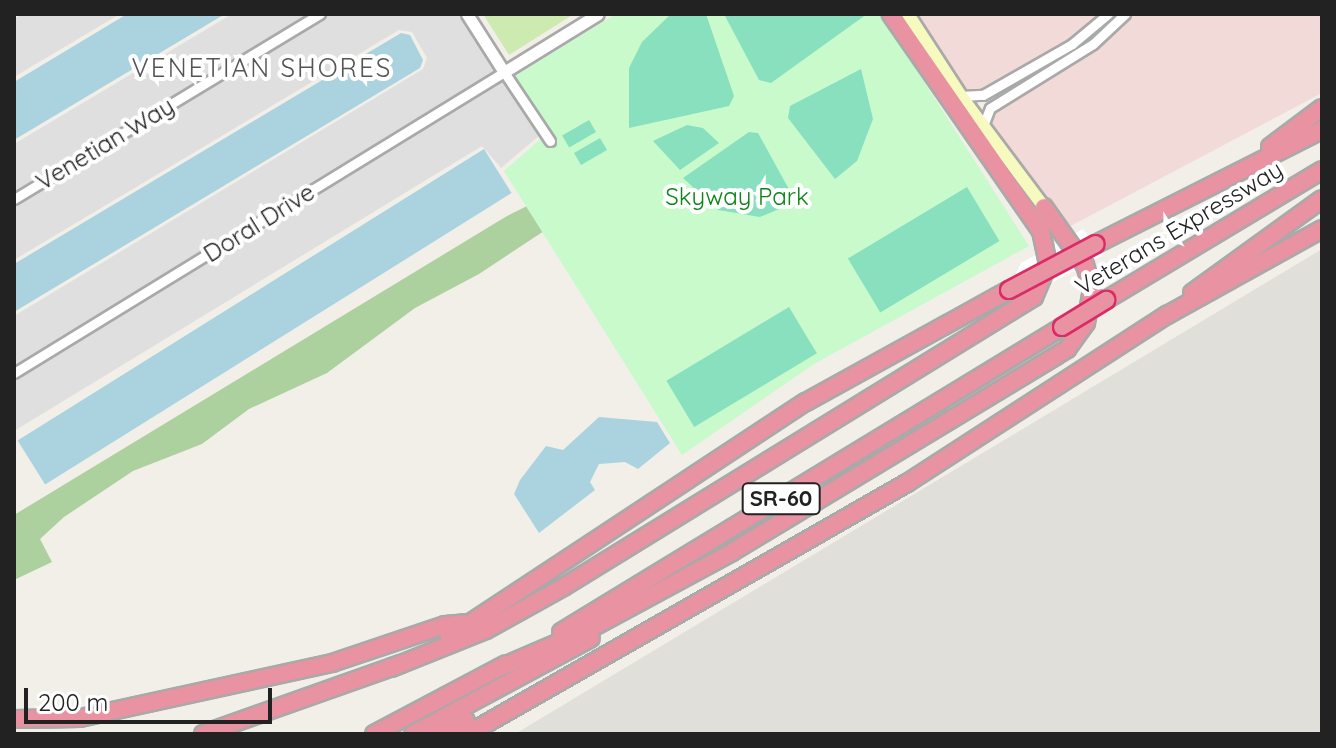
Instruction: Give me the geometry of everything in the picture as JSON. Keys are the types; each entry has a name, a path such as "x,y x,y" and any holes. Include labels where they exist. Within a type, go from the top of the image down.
{"highway":[{"path":"391,668 486,630 565,586 1034,297 1048,264 1041,231 934,83 891,14"},
{"path":"1247,166 1322,108"},
{"name":"Veterans Expressway","path":"1096,244 1322,130"},
{"name":"Veterans Expressway","path":"1062,327 1322,170"},
{"path":"468,734 920,475 1167,315 1322,199"},
{"path":"413,734 582,644 1075,341 1091,307 1091,279 1044,207"},
{"path":"1167,315 1322,229"},
{"name":"SR-60","path":"203,734 391,668 474,623 806,402 1096,244"},
{"name":"SR-60","path":"374,734 499,668 1062,327"},
{"path":"499,668 588,630 732,552"},
{"path":"14,719 80,718 332,663 445,625 474,623"},
{"path":"439,734 611,650"}],"main road":[{"path":"908,14 961,96 1044,207"}],"street":[{"name":"Venetian Way","path":"14,199 320,14"},
{"path":"467,14 550,141"},
{"path":"504,72 598,14"},
{"path":"961,96 983,95 1072,44 1108,14"},
{"path":"983,126 990,108 1093,44 1125,14"},
{"name":"Doral Drive","path":"14,373 504,72"}],"shaded area":[{"path":"22,14 120,14 14,77 14,19"},
{"path":"232,14 311,14 14,194 14,144"},
{"path":"328,14 461,14 497,71 14,368 14,316 423,69 427,58 412,32 399,30 14,260 14,204"},
{"path":"914,14 1102,14 1069,40 981,91 964,92"},
{"path":"1130,14 1322,14 1322,93 1065,229 988,122 993,111 1107,39"},
{"path":"502,79 540,135 501,168 482,146 14,431 14,378"},
{"path":"1322,249 1322,734 515,734"}],"green space":[{"path":"483,14 574,14 509,55"},
{"name":"Skyway Park","path":"616,14 881,14 1029,246 814,364 682,455 504,171 551,130 515,76"},
{"path":"671,14 706,14 734,96 729,106 629,128 629,68 642,42"},
{"path":"724,14 867,14 771,83 759,80"},
{"path":"861,69 873,119 857,161 835,179 788,118 790,106"},
{"path":"589,120 596,132 569,148 562,136"},
{"path":"687,125 703,128 719,143 680,170 653,141"},
{"path":"749,132 758,133 796,202 760,217 718,210 683,178"},
{"path":"600,138 607,150 581,165 574,153"},
{"path":"967,187 999,241 880,313 848,259"},
{"path":"561,189 573,212 479,274 415,308 327,373 249,409 202,444 133,471 64,517 40,539 52,562 14,580 14,515 507,216"},
{"path":"789,307 817,353 694,427 666,381"}],"water":[{"path":"127,14 225,14 14,140 14,82"},
{"path":"401,33 410,35 423,60 420,68 14,312 14,264"},
{"path":"484,149 512,193 45,485 18,440"},
{"path":"599,417 657,422 670,443 638,469 625,462 599,464 590,482 595,490 539,533 514,494 520,480 546,446 563,450"}],"pier":[{"path":"1083,229 1103,255 997,312 1021,263"}],"district":[{"name":"VENETIAN SHORES","path":"262,68"}]}
